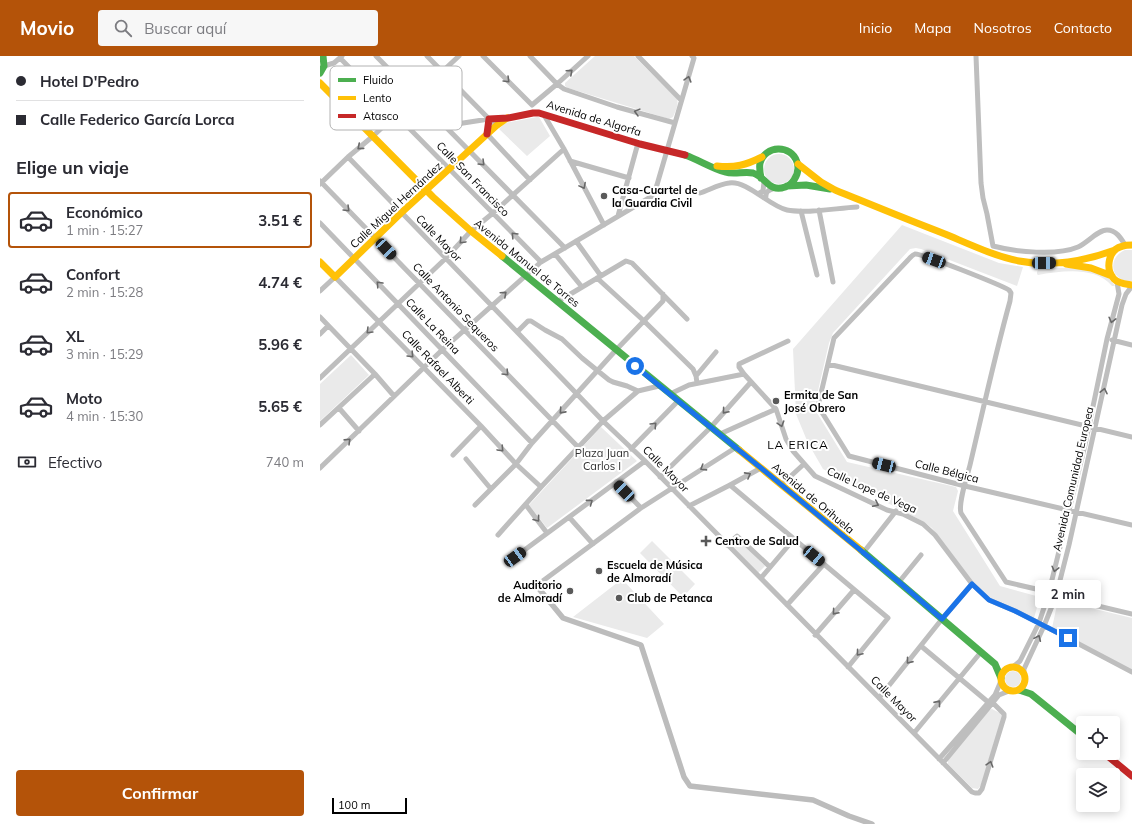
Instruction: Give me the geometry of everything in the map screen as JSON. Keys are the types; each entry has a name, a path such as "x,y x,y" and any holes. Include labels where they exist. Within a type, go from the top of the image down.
{"main road":[{"path":"320,73 324,66 323,56"},
{"name":"Avenida Manuel de Torres","path":"320,83 330,93"},
{"name":"Avenida de Algorfa","path":"489,119 508,118 534,113 544,115 696,159 726,172 737,174 749,172 763,180"},
{"name":"Calle Miguel Hernández","path":"335,277 426,190 496,126 508,118"},
{"path":"487,134 489,119"},
{"name":"Avenida Manuel de Torres","path":"365,130 426,190 471,231 616,350"},
{"path":"798,164 796,177 792,183 783,188 775,188 767,185 763,180 759,169 760,160 763,156 772,150 783,149 791,153 798,164 820,182 835,190 1007,258 1021,261 1056,263 1085,259 1105,254 1128,245"},
{"name":"Avenida de Algorfa","path":"711,165 738,167 763,156"},
{"path":"787,186 806,185 835,190"},
{"path":"1116,250 1110,257 1108,267 1112,276 1117,282 1131,289"},
{"name":"Calle Rafael Alberti","path":"320,262 335,277"},
{"path":"1056,263 1091,268 1112,276"},
{"name":"Avenida de Orihuela","path":"616,350 899,582 995,664 1010,668"},
{"name":"Avenida de Orihuela","path":"995,664 1001,680"},
{"path":"1025,683 1019,690 1012,692 1009,691 1005,689 1001,680 1003,672 1010,668 1019,669 1024,674 1025,683 1025,685 1031,694 1076,730"},
{"path":"1019,690 1031,694"},
{"path":"1113,760 1131,774"}],"street":[{"path":"376,56 386,66"},
{"path":"427,56 437,66"},
{"path":"448,66 459,56"},
{"path":"482,56 532,105 534,113"},
{"path":"532,105 588,56"},
{"path":"638,56 681,100"},
{"path":"976,56 981,183 993,246 1040,252 1066,250 1081,246 1105,230 1116,233 1128,245"},
{"path":"324,66 334,63 341,57"},
{"name":"Calle San Francisco","path":"341,57 350,66"},
{"path":"533,57 557,84 564,89 675,123"},
{"path":"320,468 442,350 541,262 654,195 693,57"},
{"path":"462,91 496,126"},
{"path":"544,115 564,149 604,225"},
{"name":"Avenida de Algorfa","path":"462,123 489,119"},
{"path":"321,183 379,130"},
{"name":"Calle San Francisco","path":"411,130 541,262"},
{"path":"448,130 565,248"},
{"path":"487,134 530,180"},
{"path":"618,216 638,143"},
{"path":"320,378 418,283 445,259 471,231 564,149"},
{"name":"Calle Mayor","path":"348,157 602,421 645,461 761,578 815,635 972,792 975,793 979,793 982,789 1004,717 1004,714 990,702"},
{"path":"570,161 629,178"},
{"path":"758,194 763,191 763,180"},
{"name":"Calle Antonio Sequeros","path":"321,183 578,447"},
{"path":"700,194 728,183 734,183 743,186 782,208 801,211 857,207"},
{"path":"766,199 766,193 775,188"},
{"path":"819,210 834,282"},
{"path":"801,211 817,275"},
{"name":"Calle La Reina","path":"320,223 532,443"},
{"path":"576,241 599,277 693,369 697,384"},
{"path":"555,254 582,287"},
{"name":"Calle Bélgica","path":"985,402 1011,293 1006,288 916,254 913,255 834,338 818,406 849,456 965,486 1132,525"},
{"path":"558,302 626,261 632,263 687,319"},
{"name":"Calle Miguel Hernández","path":"320,291 335,277"},
{"name":"Calle Rafael Alberti","path":"335,277 481,426 516,464 541,487"},
{"name":"Avenida Comunidad Europea","path":"1024,674 1024,669 1042,624 1089,426 1107,339 1119,294 1117,282"},
{"name":"Avenida Comunidad Europea","path":"1010,668 1020,661 1042,624 1056,596 1096,428 1122,305 1131,289"},
{"path":"475,505 516,464 532,443 616,350 663,301 663,294"},
{"path":"320,317 394,396"},
{"path":"517,332 528,321 531,321 562,339 598,371 613,382 638,391"},
{"path":"320,334 328,326"},
{"path":"1107,339 1132,345"},
{"path":"670,394 689,385 744,374 739,367 739,364 788,341"},
{"path":"696,376 716,352"},
{"path":"828,364 1132,437"},
{"path":"320,425 375,374"},
{"name":"Calle Lope de Vega","path":"744,374 776,409 786,439 793,451 815,476 886,510 903,514 923,524 934,535 972,584 989,600 1042,624 1132,672"},
{"path":"660,477 711,428 751,382"},
{"path":"498,535 602,421 638,391 660,386"},
{"path":"631,449 678,401"},
{"path":"985,402 960,508 961,513 1006,582 1049,592 1056,596 1132,614"},
{"path":"339,408 358,431"},
{"path":"720,434 776,409"},
{"path":"453,455 481,426"},
{"path":"536,586 641,508 735,448"},
{"path":"466,459 491,488"},
{"path":"515,557 645,461"},
{"path":"781,485 804,464"},
{"path":"689,506 761,468"},
{"path":"616,482 641,508"},
{"path":"730,485 888,618 848,667"},
{"path":"526,505 548,533"},
{"path":"863,553 896,512"},
{"path":"569,517 593,544"},
{"path":"727,545 737,536 770,567"},
{"path":"761,578 794,539"},
{"path":"899,582 921,555"},
{"path":"787,605 824,564"},
{"path":"879,698 972,584"},
{"path":"815,635 854,590"},
{"path":"921,646 990,702"},
{"path":"914,733 981,652"},
{"path":"941,761 990,702 1001,680"},
{"path":"990,702 999,695 1009,691"}],"green space":[{"path":"595,56 634,56 677,99 677,106 673,117 669,119 565,86 565,83"},
{"path":"539,117 550,136 527,156 499,129 505,123"},
{"path":"779,154 785,155 793,163 793,175 785,183 779,184 773,183 765,175 764,169 765,163 773,155"},
{"path":"902,225 999,263 1023,267 1017,286 921,249 910,249 833,333 829,343 814,408 847,462 956,487 958,491 953,511 1000,586 1040,597 1034,618 991,599 972,583 932,528 924,522 823,469 808,443 796,414 793,349"},
{"path":"1125,250 1132,250 1132,281 1125,281 1119,278 1114,269 1113,264 1115,258"},
{"path":"1039,268 1074,268 1092,271 1107,277 1115,286 1112,286 1097,275 1087,273 1067,271 1038,275 1037,272"},
{"path":"351,355 369,375 320,421 320,384"},
{"name":"Plaza Juan Carlos I","path":"601,427 637,461 547,528 529,505"},
{"path":"737,539 765,566 758,573 731,544"},
{"path":"652,541 695,584 683,597 640,553"},
{"name":"Club de Petanca","path":"622,579 664,624 647,638 573,617"},
{"path":"1058,600 1132,618 1132,670 1052,628"},
{"path":"1013,671 1019,673 1021,679 1019,685 1013,687 1007,685 1005,679 1007,673"},
{"path":"992,709 1000,713 1002,717 981,785 978,789 972,788 948,764 948,760 989,710"}],"waterway":[{"path":"540,590 563,618 641,645 684,777 690,786 813,800 849,816 872,824"}],"traffic: fast":[{"path":"320,73 324,66 323,56"},
{"path":"685,155 725,172 753,173 775,188 786,187 794,180 798,171 797,162 794,156 789,152 778,149 767,153 760,163 761,178"},
{"path":"787,186 806,185 830,189"},
{"path":"502,256 739,450"},
{"path":"861,550 995,664 1001,678"},
{"path":"1019,690 1031,694 1076,730"}],"traffic: slow":[{"path":"320,83 330,93"},
{"path":"320,262 335,277 401,213 496,126 507,118"},
{"path":"367,130 433,197 502,256"},
{"path":"717,166 729,167 740,165 762,157"},
{"path":"798,164 821,182 835,190 1010,259 1031,263 1068,262 1115,250"},
{"path":"1132,245 1124,246 1114,251 1111,255 1109,265 1111,275 1116,281 1132,285"},
{"path":"1066,264 1091,268 1112,276"},
{"path":"739,450 861,550"},
{"path":"1013,667 1022,670 1025,679 1022,688 1013,691 1004,688 1001,679 1004,670 1013,667"}],"traffic: jam":[{"path":"487,134 489,119 508,118 539,113 640,144 685,155"},
{"path":"1113,760 1132,776"}],"place":[{"name":"Casa-Cuartel de la Guardia Civil","path":"604,196"},
{"name":"Ermita de San José Obrero","path":"776,401"},
{"name":"Centro de Salud","path":"706,541"},
{"name":"Escuela de Música de Almoradí","path":"599,571"},
{"name":"Auditorio de Almoradí","path":"570,591"},
{"name":"Club de Petanca","path":"619,598"}],"district":[{"name":"LA ERICA","path":"798,444"}],"route":[{"path":"635,366 761,468 942,619 972,584 989,600 1015,611 1068,638"}]}
